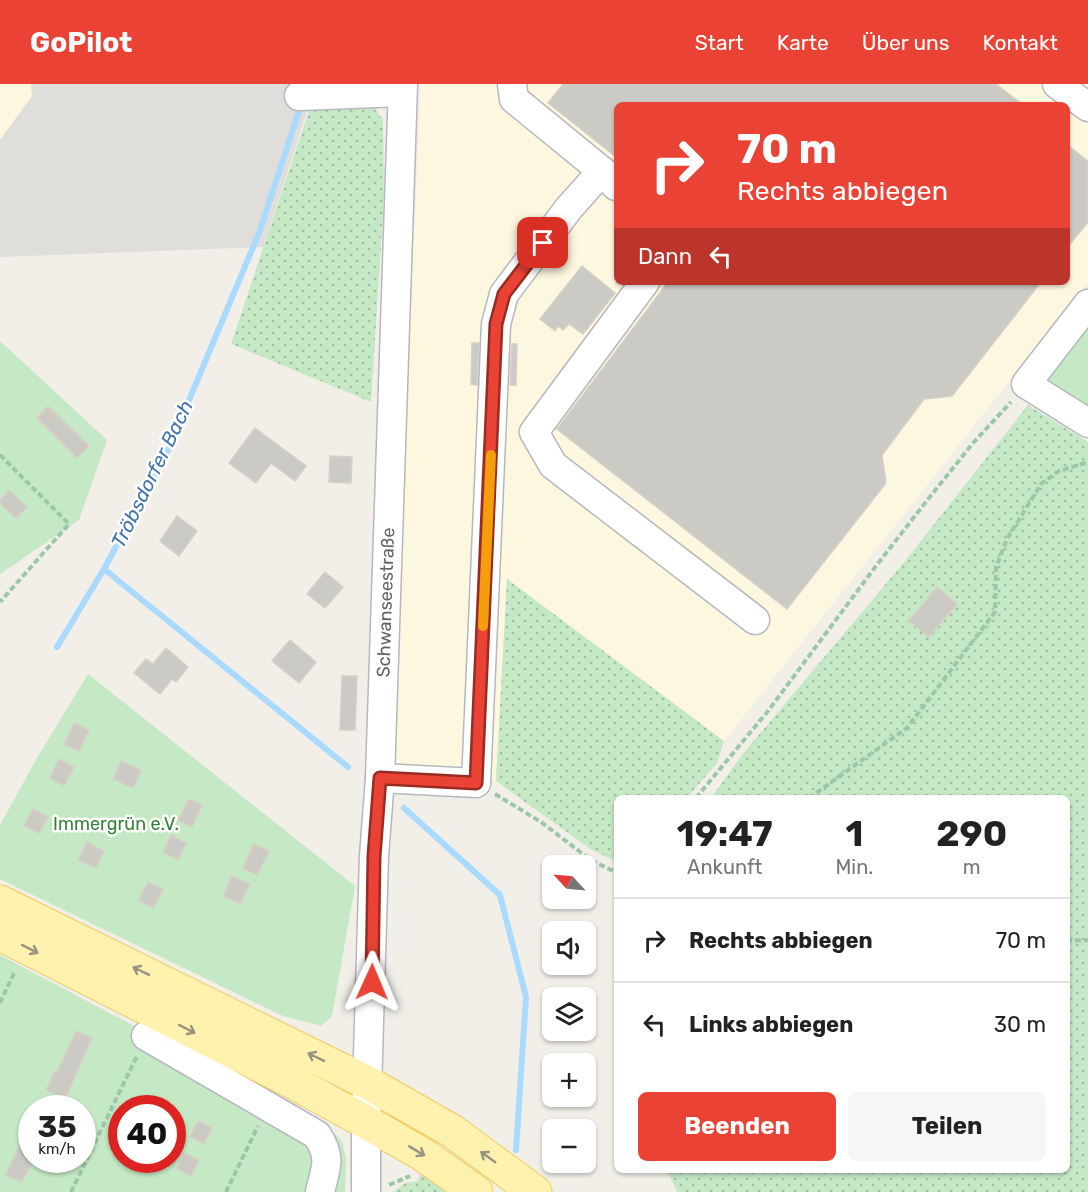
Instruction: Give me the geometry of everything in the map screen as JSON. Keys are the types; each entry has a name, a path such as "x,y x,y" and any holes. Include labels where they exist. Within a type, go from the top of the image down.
{"main road":[{"path":"0,902 368,1083 452,1131 535,1192"},
{"path":"0,934 289,1080 422,1154 476,1192"}],"street":[{"path":"380,778 476,783 496,324 504,294 569,208 609,178 514,99 512,84"},
{"path":"1057,84 1088,107"},
{"path":"299,96 403,88"},
{"name":"Schwanseestraße","path":"366,1192 374,856 380,778 403,88"},
{"path":"643,285 534,432 553,465 755,620"},
{"path":"1088,304 1026,384 1088,423"},
{"path":"146,1036 317,1135 326,1148 327,1163 320,1192"}],"path":[{"path":"698,795 768,711 929,498 1026,384"},
{"path":"0,455 69,524 0,602"},
{"path":"813,795 907,728 995,612 996,567 1007,539 1041,484 1059,471 1088,462"},
{"path":"476,783 541,822 592,861 614,871"},
{"path":"1070,941 1088,940"},
{"path":"71,1192 146,1036"},
{"path":"226,1192 267,1106"}],"shaded area":[{"path":"0,84 31,84 32,96 0,140"},
{"path":"31,84 316,84 263,247 0,257 0,140 32,96"},
{"path":"421,84 1088,84 1088,282 724,741 507,579 496,781 390,773"}],"green space":[{"path":"311,105 374,107 383,120 384,197 371,402 231,344"},
{"path":"1088,318 1088,409 1051,386 1048,375"},
{"path":"0,341 107,440 79,520 0,574"},
{"path":"1028,405 1088,442 1088,1192 677,1192 668,1173 1070,1173 1070,795 713,795 742,755 905,561"},
{"path":"507,579 724,741 717,763 690,795 614,795 614,860 592,850 496,781"},
{"name":"Immergrün e.V.","path":"88,674 355,886 332,1016 321,1026 283,1016 0,879 0,825"},
{"path":"0,955 332,1131 342,1141 346,1159 345,1192 0,1192"},
{"path":"420,1174 436,1180 453,1192 393,1192 405,1183 418,1181"}],"building":[{"path":"563,84 996,84 1019,102 614,102 614,155 548,103"},
{"path":"1070,147 1088,161 1088,222 1070,244"},
{"path":"582,266 615,293 583,334 569,324 563,330 558,326 555,331 540,319"},
{"path":"666,285 1039,285 952,396 924,399 882,455 886,483 787,609 557,429"},
{"path":"472,343 479,343 477,385 471,384"},
{"path":"512,344 517,344 516,385 510,385"},
{"path":"48,406 89,446 77,458 37,418"},
{"path":"255,428 306,466 295,481 271,463 256,483 229,463"},
{"path":"330,456 352,457 351,483 329,482"},
{"path":"9,490 27,507 16,518 0,503"},
{"path":"177,516 197,531 179,556 160,541"},
{"path":"325,572 343,587 325,608 307,594"},
{"path":"937,587 957,604 929,637 909,621"},
{"path":"290,640 316,662 299,683 272,661"},
{"path":"166,648 188,667 176,682 172,679 160,694 134,673 146,659 153,664"},
{"path":"342,676 357,676 355,730 340,730"},
{"path":"74,723 89,730 79,751 64,744"},
{"path":"59,759 74,767 64,786 50,778"},
{"path":"121,761 141,770 133,788 113,779"},
{"path":"189,799 202,805 192,827 178,820"},
{"path":"33,809 48,817 39,833 24,826"},
{"path":"171,835 186,843 178,860 163,852"},
{"path":"87,842 104,851 96,868 78,860"},
{"path":"254,844 269,851 257,875 243,868"},
{"path":"232,876 250,884 240,904 223,896"},
{"path":"148,882 163,889 153,908 138,900"},
{"path":"76,1031 92,1038 67,1095 57,1095 46,1090 55,1071 57,1072"},
{"path":"198,1121 212,1128 204,1144 190,1137"},
{"path":"18,1149 18,1173 26,1173 22,1182 6,1175"},
{"path":"186,1154 199,1160 191,1176 185,1173"}],"waterway":[{"name":"Tröbsdorfer Bach","path":"57,647 104,569 169,448 259,233 301,105"},
{"name":"Tröbsdorfer Bach","path":"104,569 348,767"},
{"name":"Tröbsdorfer Bach","path":"404,808 500,895 526,997 516,1150"}],"slow traffic":[{"path":"483,626 491,455"}],"route":[{"path":"372,982 374,856 380,778 476,783 496,324 504,294 543,243"}]}
